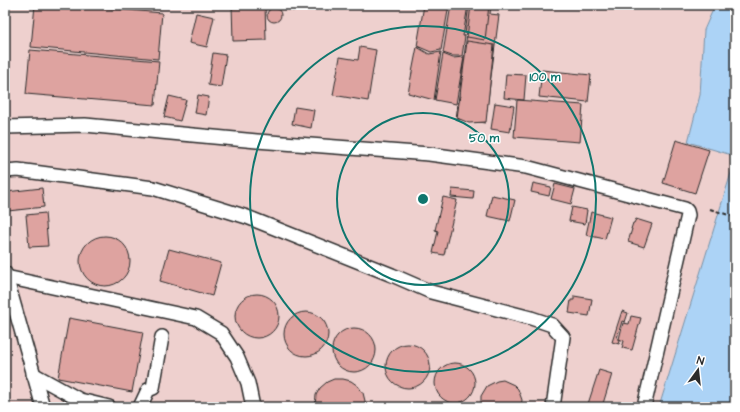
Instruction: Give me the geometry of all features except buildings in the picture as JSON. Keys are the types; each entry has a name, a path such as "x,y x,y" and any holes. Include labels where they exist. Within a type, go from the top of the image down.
{"street":[{"path":"5,127 86,125 257,141 428,154 526,167 684,209 687,211 688,215 644,407"},
{"path":"5,171 18,170 153,188 247,217 431,292 531,318 552,325 563,337 553,407"},
{"path":"43,407 6,275 196,318 221,333 237,356 248,383 253,407"},
{"path":"140,407 148,390 153,388 162,336"},
{"path":"33,374 80,400 109,407"}],"path":[{"path":"710,208 735,217"}],"shaded area":[{"path":"5,5 715,5 704,30 700,95 688,142 735,156 735,160 659,407 5,407"}],"water":[{"path":"715,5 735,5 735,156 688,142 700,95 704,30"},
{"path":"735,160 735,407 659,407"}]}
